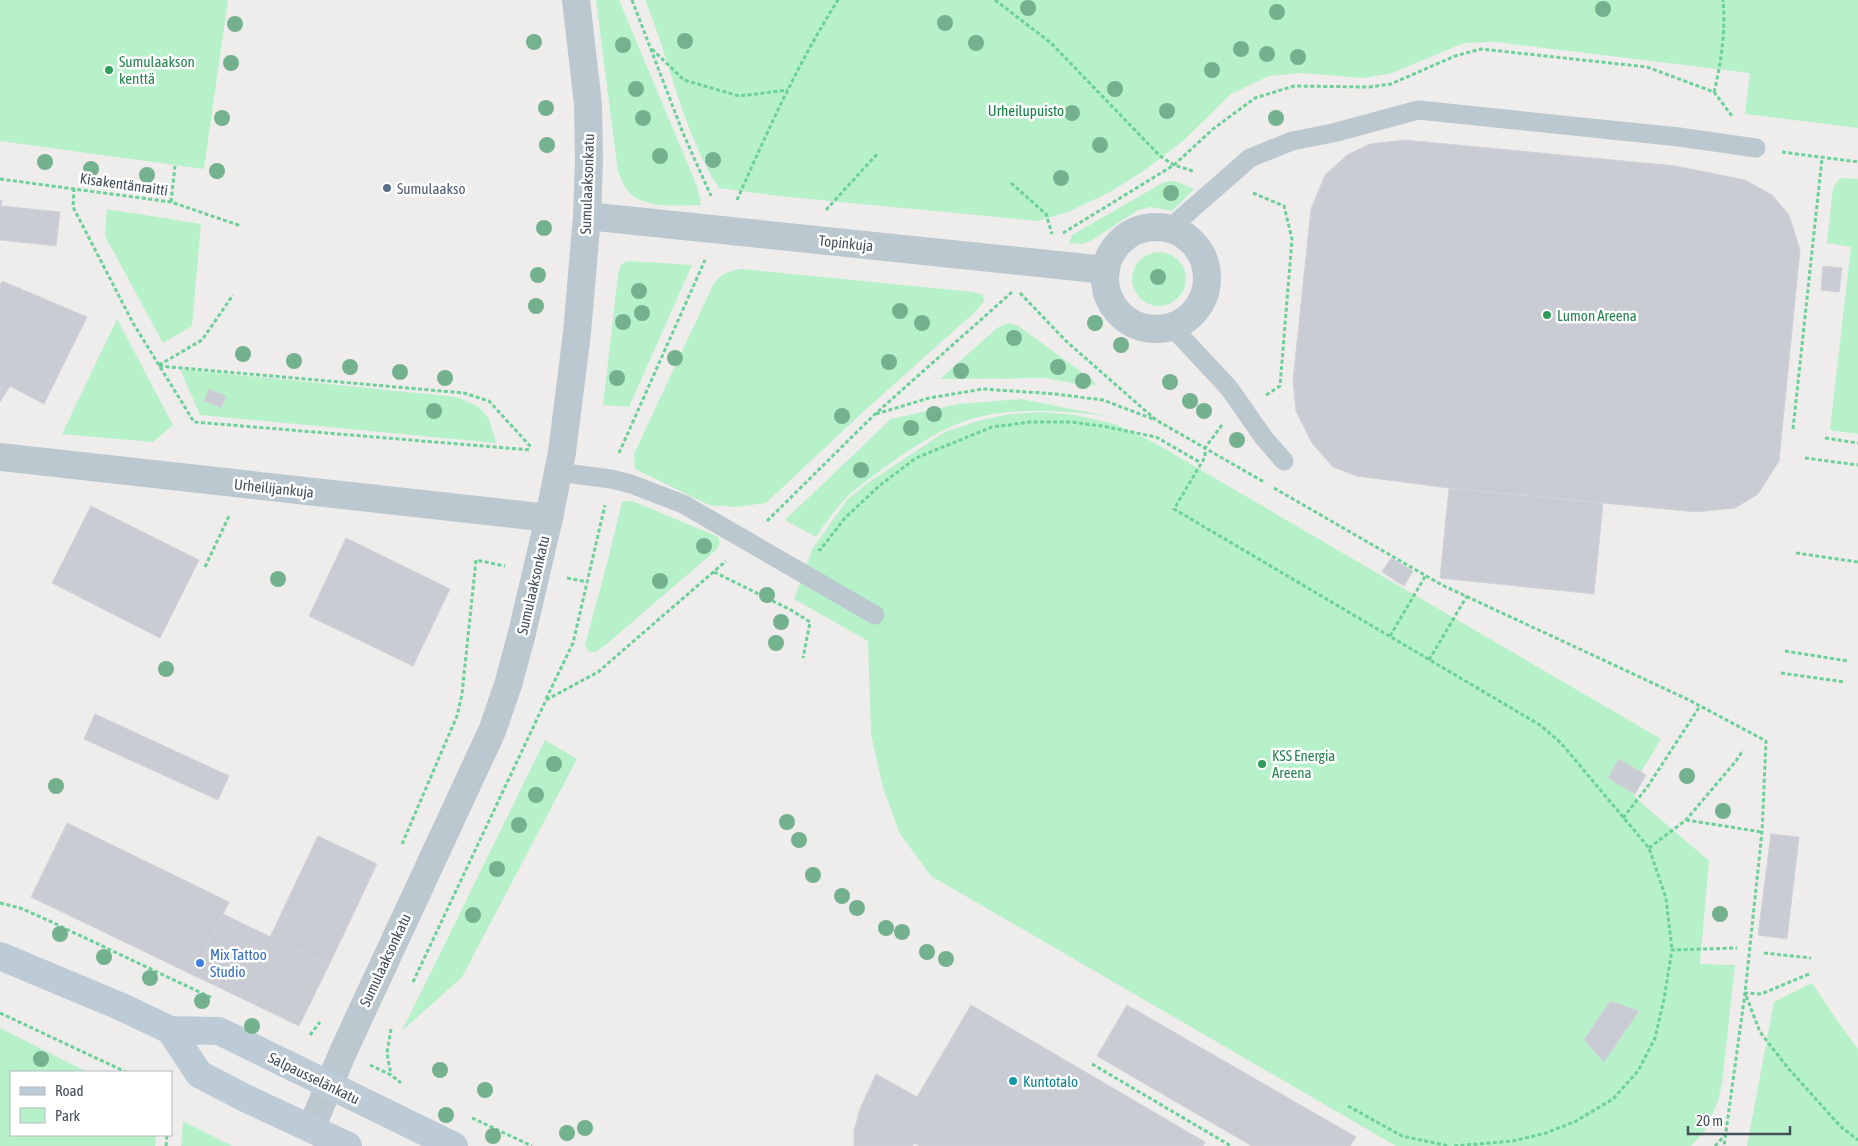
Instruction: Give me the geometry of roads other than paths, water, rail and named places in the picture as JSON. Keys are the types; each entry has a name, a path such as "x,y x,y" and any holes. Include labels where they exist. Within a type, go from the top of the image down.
{"main road":[{"name":"Salpausselänkatu","path":"0,956 124,1008 170,1030 219,1032 454,1146"},
{"path":"170,1030 199,1074 348,1146"}],"street":[{"name":"Sumulaaksonkatu","path":"311,1129 422,880 492,731 508,686 549,518 558,472 577,333 587,216 588,104 576,0"},
{"name":"Topinkuja","path":"587,216 1106,270"},
{"path":"1152,227 1170,228 1190,239 1202,254 1207,268 1207,286 1202,302 1190,316 1172,327 1154,329 1130,322 1116,310 1106,288 1106,270 1115,247 1128,235 1152,227"},
{"name":"Urheilijankuja","path":"0,457 549,518"}],"lane":[{"path":"1170,228 1250,158 1292,141 1333,133 1418,110 1679,137 1756,148"},
{"path":"1172,327 1229,388 1264,438 1284,461"},
{"path":"558,472 592,475 631,484 683,504 875,615"}],"place":[{"name":"Sumulaakson kenttä","path":"109,70"},
{"name":"Sumulaakso","path":"387,188"},
{"name":"Lumon Areena","path":"1547,315"},
{"name":"KSS Energia Areena","path":"1262,764"},
{"name":"Mix Tattoo Studio","path":"200,963"},
{"name":"Kuntotalo","path":"1013,1081"}],"park label":[{"name":"Urheilupuisto","path":"1026,110"}]}
